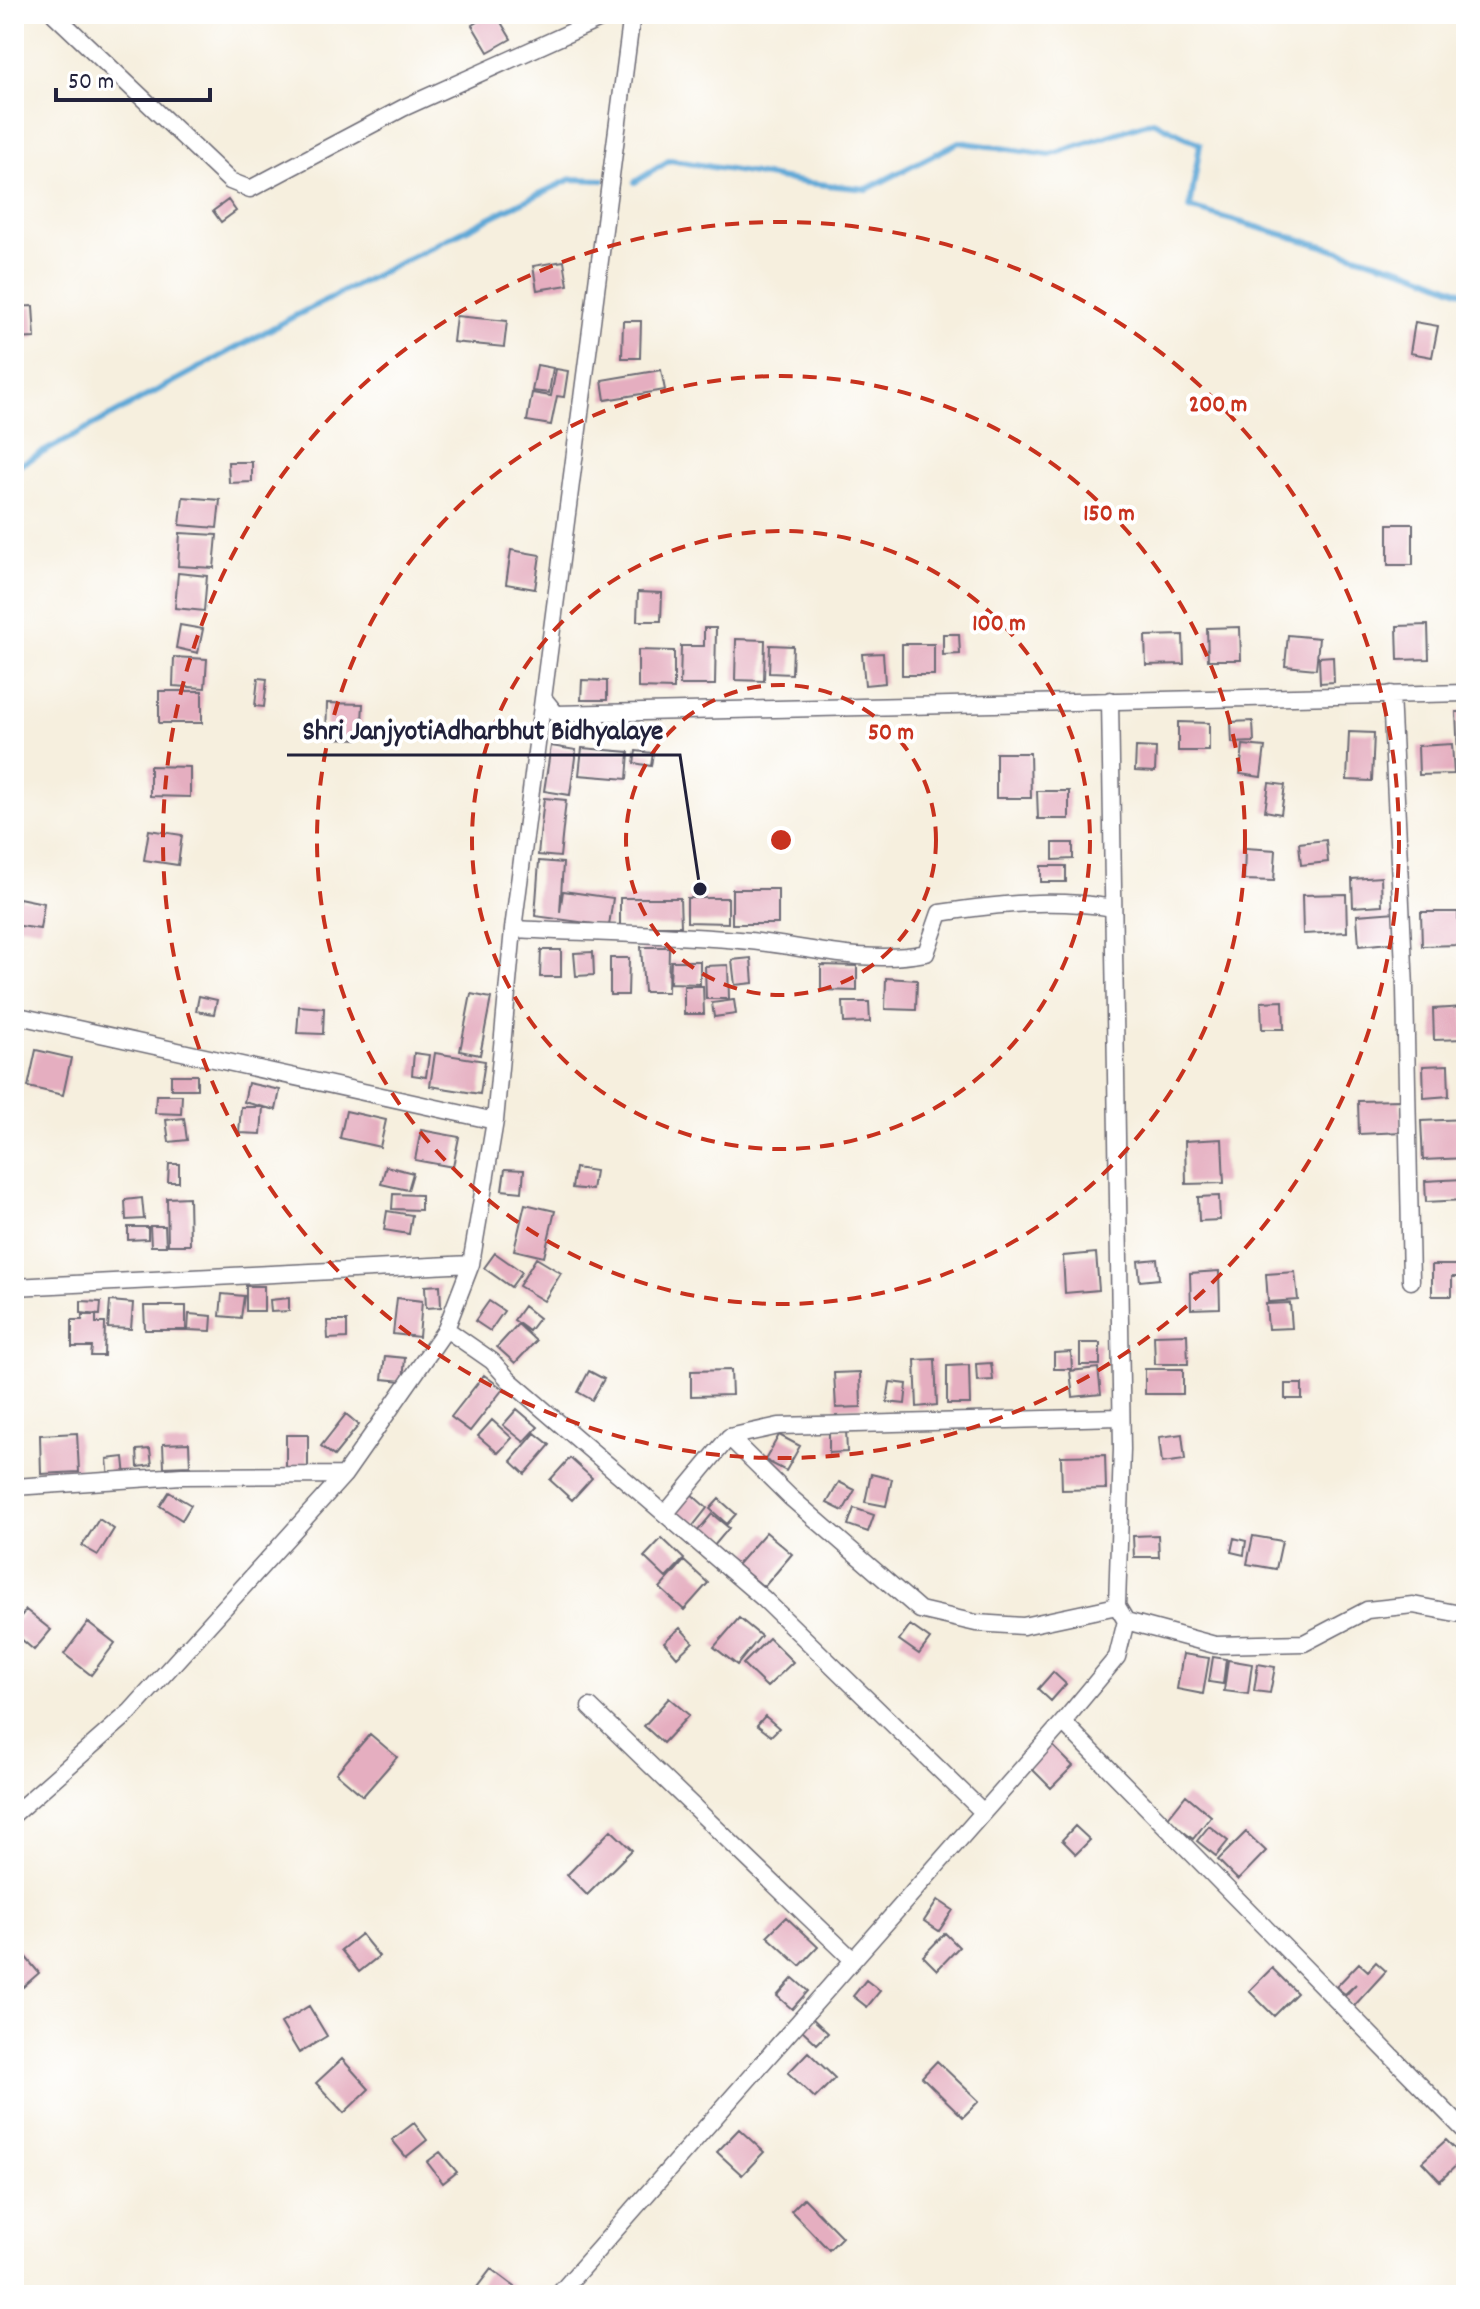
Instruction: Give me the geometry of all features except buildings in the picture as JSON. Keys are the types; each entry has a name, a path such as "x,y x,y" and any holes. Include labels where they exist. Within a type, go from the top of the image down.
{"street":[{"path":"54,14 230,181 250,189 403,108 611,14"},
{"path":"14,1814 130,1712 344,1475 446,1329 471,1264 495,1121 513,929 632,14"},
{"path":"544,699 556,714 1466,693"},
{"path":"1391,694 1405,988 1411,1281"},
{"path":"1110,700 1119,1417 1117,1606 1126,1621 1215,1645 1304,1643 1367,1610 1413,1605 1466,1615"},
{"path":"513,929 752,941 825,954 895,959 926,953 940,913 1011,902 1084,903 1113,908"},
{"path":"14,1015 495,1121"},
{"path":"14,1287 471,1264"},
{"path":"446,1329 492,1361 509,1380 764,1599 982,1811"},
{"path":"666,1513 729,1437 779,1426 1119,1417"},
{"path":"729,1437 790,1497 920,1610 976,1623 1023,1626 1117,1606"},
{"path":"14,1487 182,1476 344,1475"},
{"path":"558,2295 1063,1722 1117,1657 1126,1621"},
{"path":"590,1707 852,1959"},
{"path":"1063,1722 1466,2132"}],"waterway":[{"path":"635,182 670,160 808,183 867,189 959,142 1050,155 1153,121 1200,144 1190,208 1411,271 1466,293"},
{"path":"14,468 291,318 495,215 571,179 603,180"}],"place":[{"name":"Shri JanjyotiAdharbhut Bidhyalaye","path":"700,889"}]}
